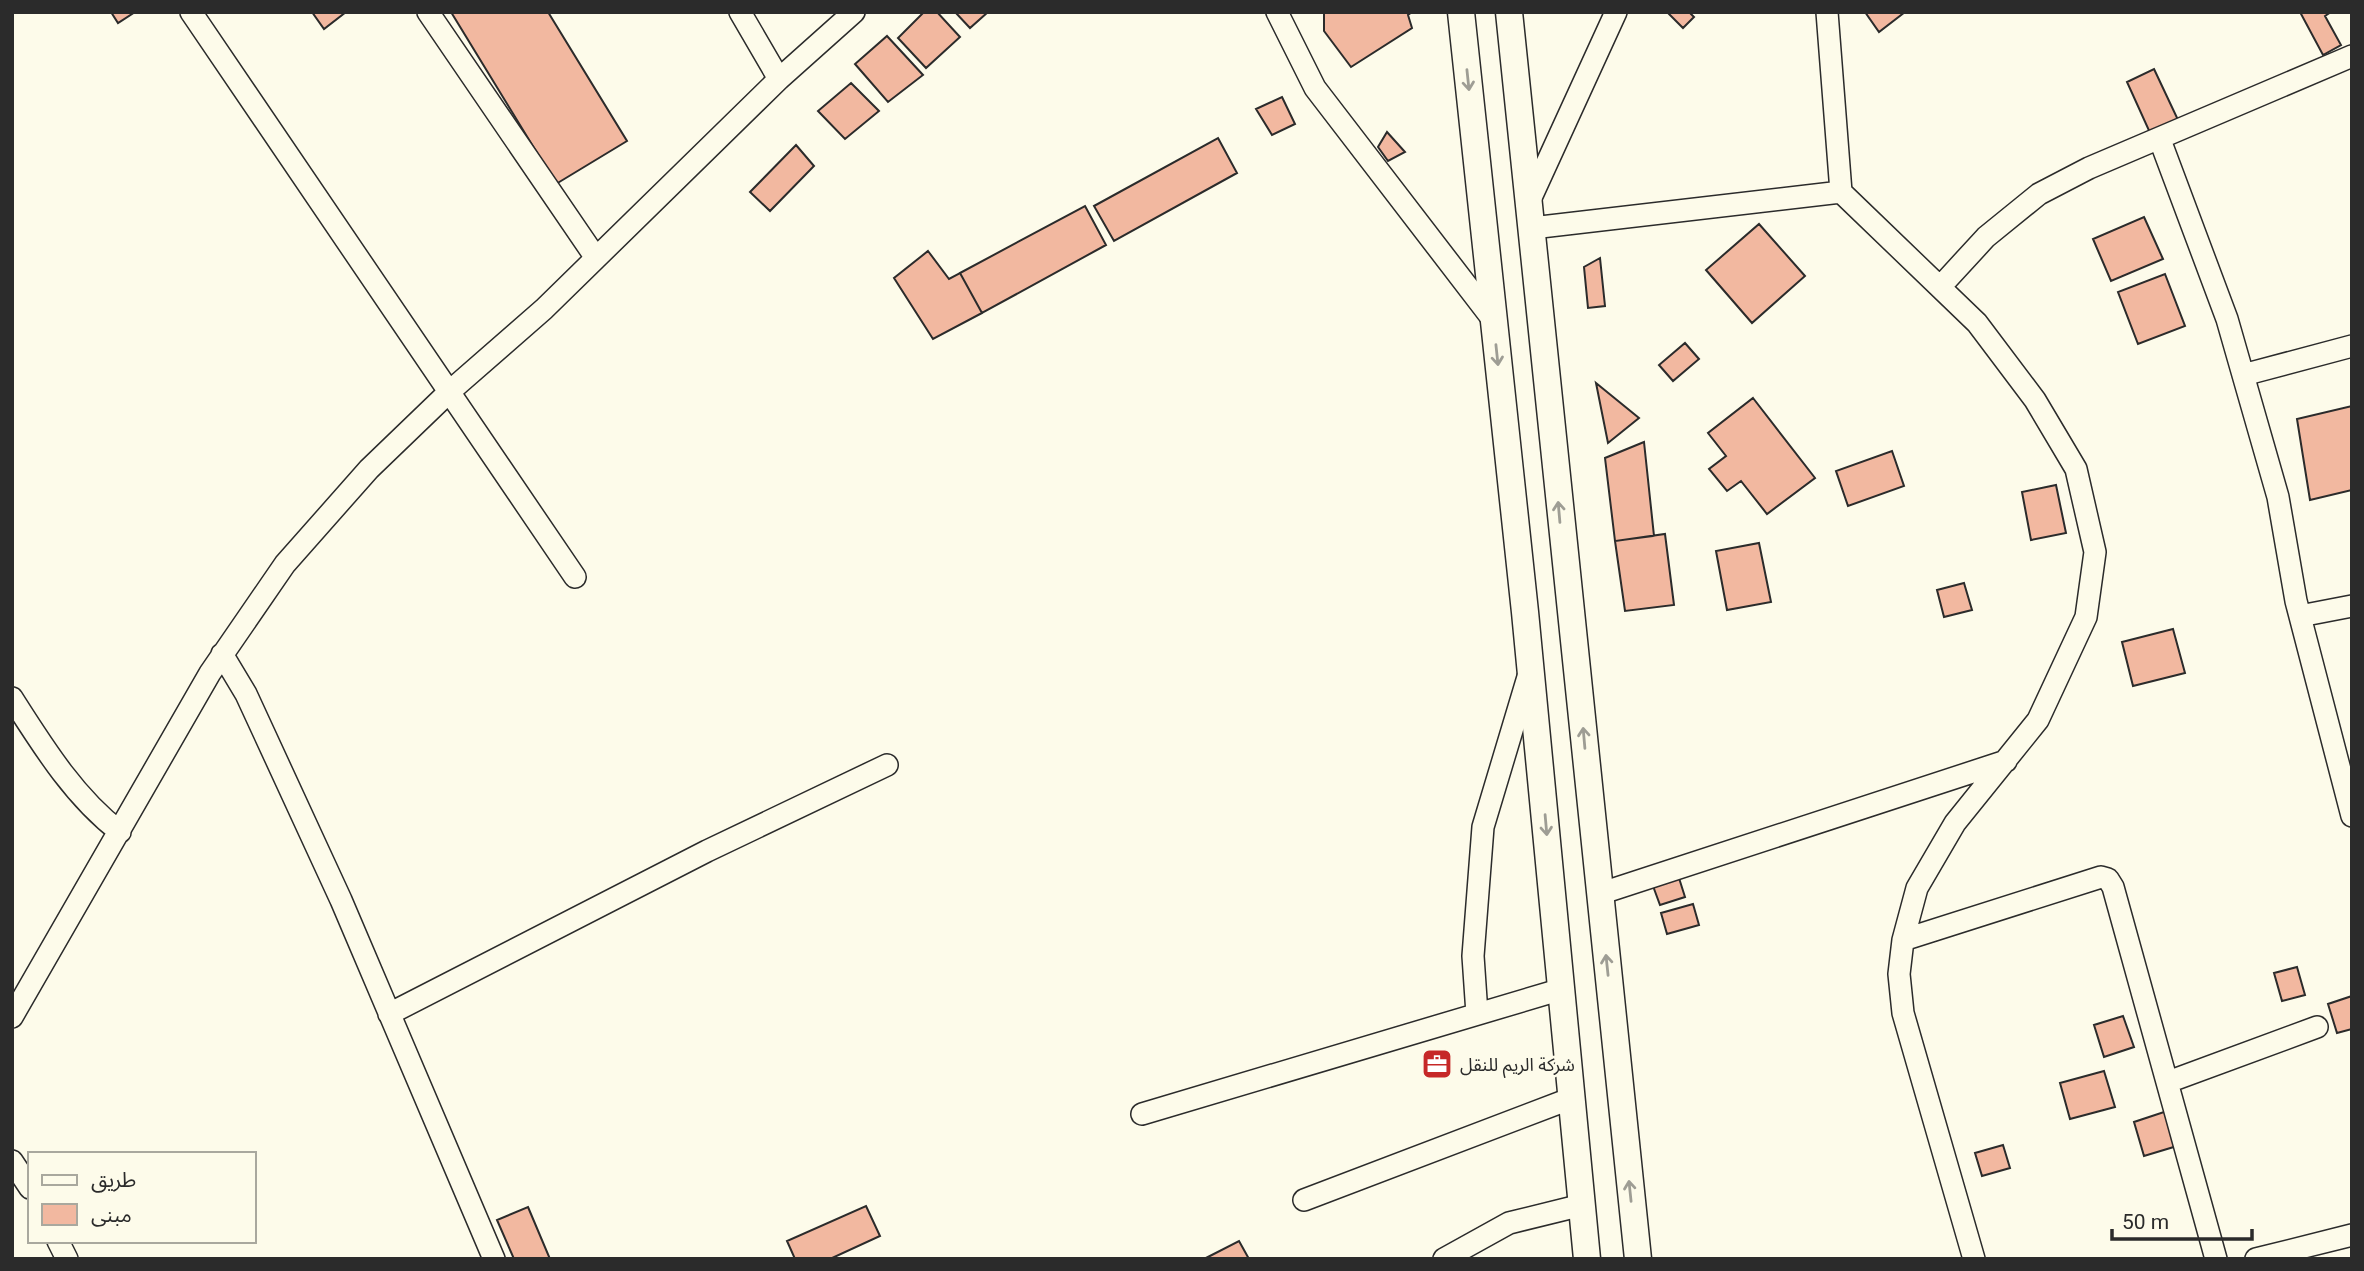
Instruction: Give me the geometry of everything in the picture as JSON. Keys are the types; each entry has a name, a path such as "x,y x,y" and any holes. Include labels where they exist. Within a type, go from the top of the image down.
{"main road":[{"path":"1461,12 1531,667 1587,1259"},
{"path":"1509,12 1637,1259"},
{"path":"1525,612 1569,608"}],"street":[{"path":"191,12 575,577"},
{"path":"428,12 596,258"},
{"path":"740,12 779,79"},
{"path":"12,1017 222,654 285,564 333,507 449,392 596,258 779,79 854,12"},
{"path":"1277,12 1314,88 1494,321"},
{"path":"1616,12 1530,215 1841,191"},
{"path":"1827,12 1841,191 1978,323 2035,400 2076,469 2095,552 2087,617 2066,666 2038,720 1955,823 1917,888 1903,940 1899,974 1903,1013 1974,1259"},
{"path":"1941,286 1986,237 2039,194 2089,168 2352,56"},
{"path":"2160,140 2227,319 2278,497 2300,616 2352,816"},
{"path":"2243,375 2352,346"},
{"path":"2300,616 2352,606"},
{"path":"222,654 246,694 341,900 494,1259"},
{"path":"1477,1014 1473,956 1483,827 1531,667"},
{"path":"12,698 36,736 95,813 120,832"},
{"path":"1599,894 2007,761"},
{"path":"389,1014 695,858 887,765"},
{"path":"1903,940 2101,877 2108,879 2113,887 2217,1259"},
{"path":"1142,1114 1562,989"},
{"path":"2168,1082 2317,1027"},
{"path":"1304,1200 1572,1098"},
{"path":"12,1161 28,1185"},
{"path":"1444,1259 1508,1223 1582,1205"},
{"path":"2256,1259 2352,1235"},
{"path":"59,1243 67,1259"}],"building":[{"path":"111,12 135,12 118,23"},
{"path":"312,12 346,12 324,29"},
{"path":"451,12 548,12 627,141 556,184"},
{"path":"924,12 937,12 960,37 926,68 898,38"},
{"path":"955,12 988,12 970,28"},
{"path":"1324,12 1412,12 1408,15 1412,28 1351,67 1324,31"},
{"path":"1667,12 1689,12 1694,17 1683,28"},
{"path":"1865,12 1905,12 1879,32"},
{"path":"2300,12 2331,12 2325,16 2341,45 2323,55"},
{"path":"887,36 923,75 888,102 855,64"},
{"path":"2154,69 2179,122 2151,135 2127,82"},
{"path":"851,83 879,111 845,139 818,111"},
{"path":"1282,97 1295,124 1272,135 1256,109"},
{"path":"1387,132 1405,152 1388,161 1378,147"},
{"path":"1218,138 1237,173 1114,241 1094,206"},
{"path":"796,145 814,166 770,211 750,192"},
{"path":"1085,206 1106,245 982,313 960,273"},
{"path":"2144,217 2163,259 2111,281 2093,239"},
{"path":"1759,224 1805,276 1752,323 1706,270"},
{"path":"928,251 949,279 960,273 982,313 933,339 894,278"},
{"path":"1600,258 1605,306 1588,308 1584,267"},
{"path":"2165,274 2185,326 2138,344 2118,292"},
{"path":"1685,343 1699,359 1673,381 1659,365"},
{"path":"1596,383 1639,418 1608,443"},
{"path":"1753,398 1815,478 1767,514 1741,481 1727,491 1709,469 1726,456 1708,433"},
{"path":"2352,406 2352,490 2310,500 2297,419"},
{"path":"1644,442 1654,536 1615,541 1605,458"},
{"path":"1892,451 1904,486 1848,506 1836,471"},
{"path":"2056,485 2066,533 2031,540 2022,492"},
{"path":"1665,534 1674,605 1625,611 1615,541"},
{"path":"1759,543 1771,602 1727,610 1716,551"},
{"path":"1964,583 1972,610 1944,617 1937,590"},
{"path":"2173,629 2185,673 2133,686 2122,642"},
{"path":"1679,878 1685,897 1660,905 1653,886"},
{"path":"1693,904 1699,925 1667,934 1661,913"},
{"path":"2297,967 2305,995 2282,1001 2274,973"},
{"path":"2352,996 2352,1029 2337,1033 2328,1004"},
{"path":"2123,1016 2134,1047 2104,1057 2094,1025"},
{"path":"2104,1071 2115,1107 2070,1119 2060,1083"},
{"path":"2167,1111 2177,1146 2144,1156 2134,1122"},
{"path":"2003,1145 2010,1168 1982,1176 1975,1153"},
{"path":"866,1206 880,1236 830,1259 795,1259 787,1241"},
{"path":"528,1207 550,1259 514,1259 497,1220"},
{"path":"1239,1241 1249,1259 1204,1259"}],"place":[{"name":"شركة الريم للنقل","path":"1437,1064"}]}
